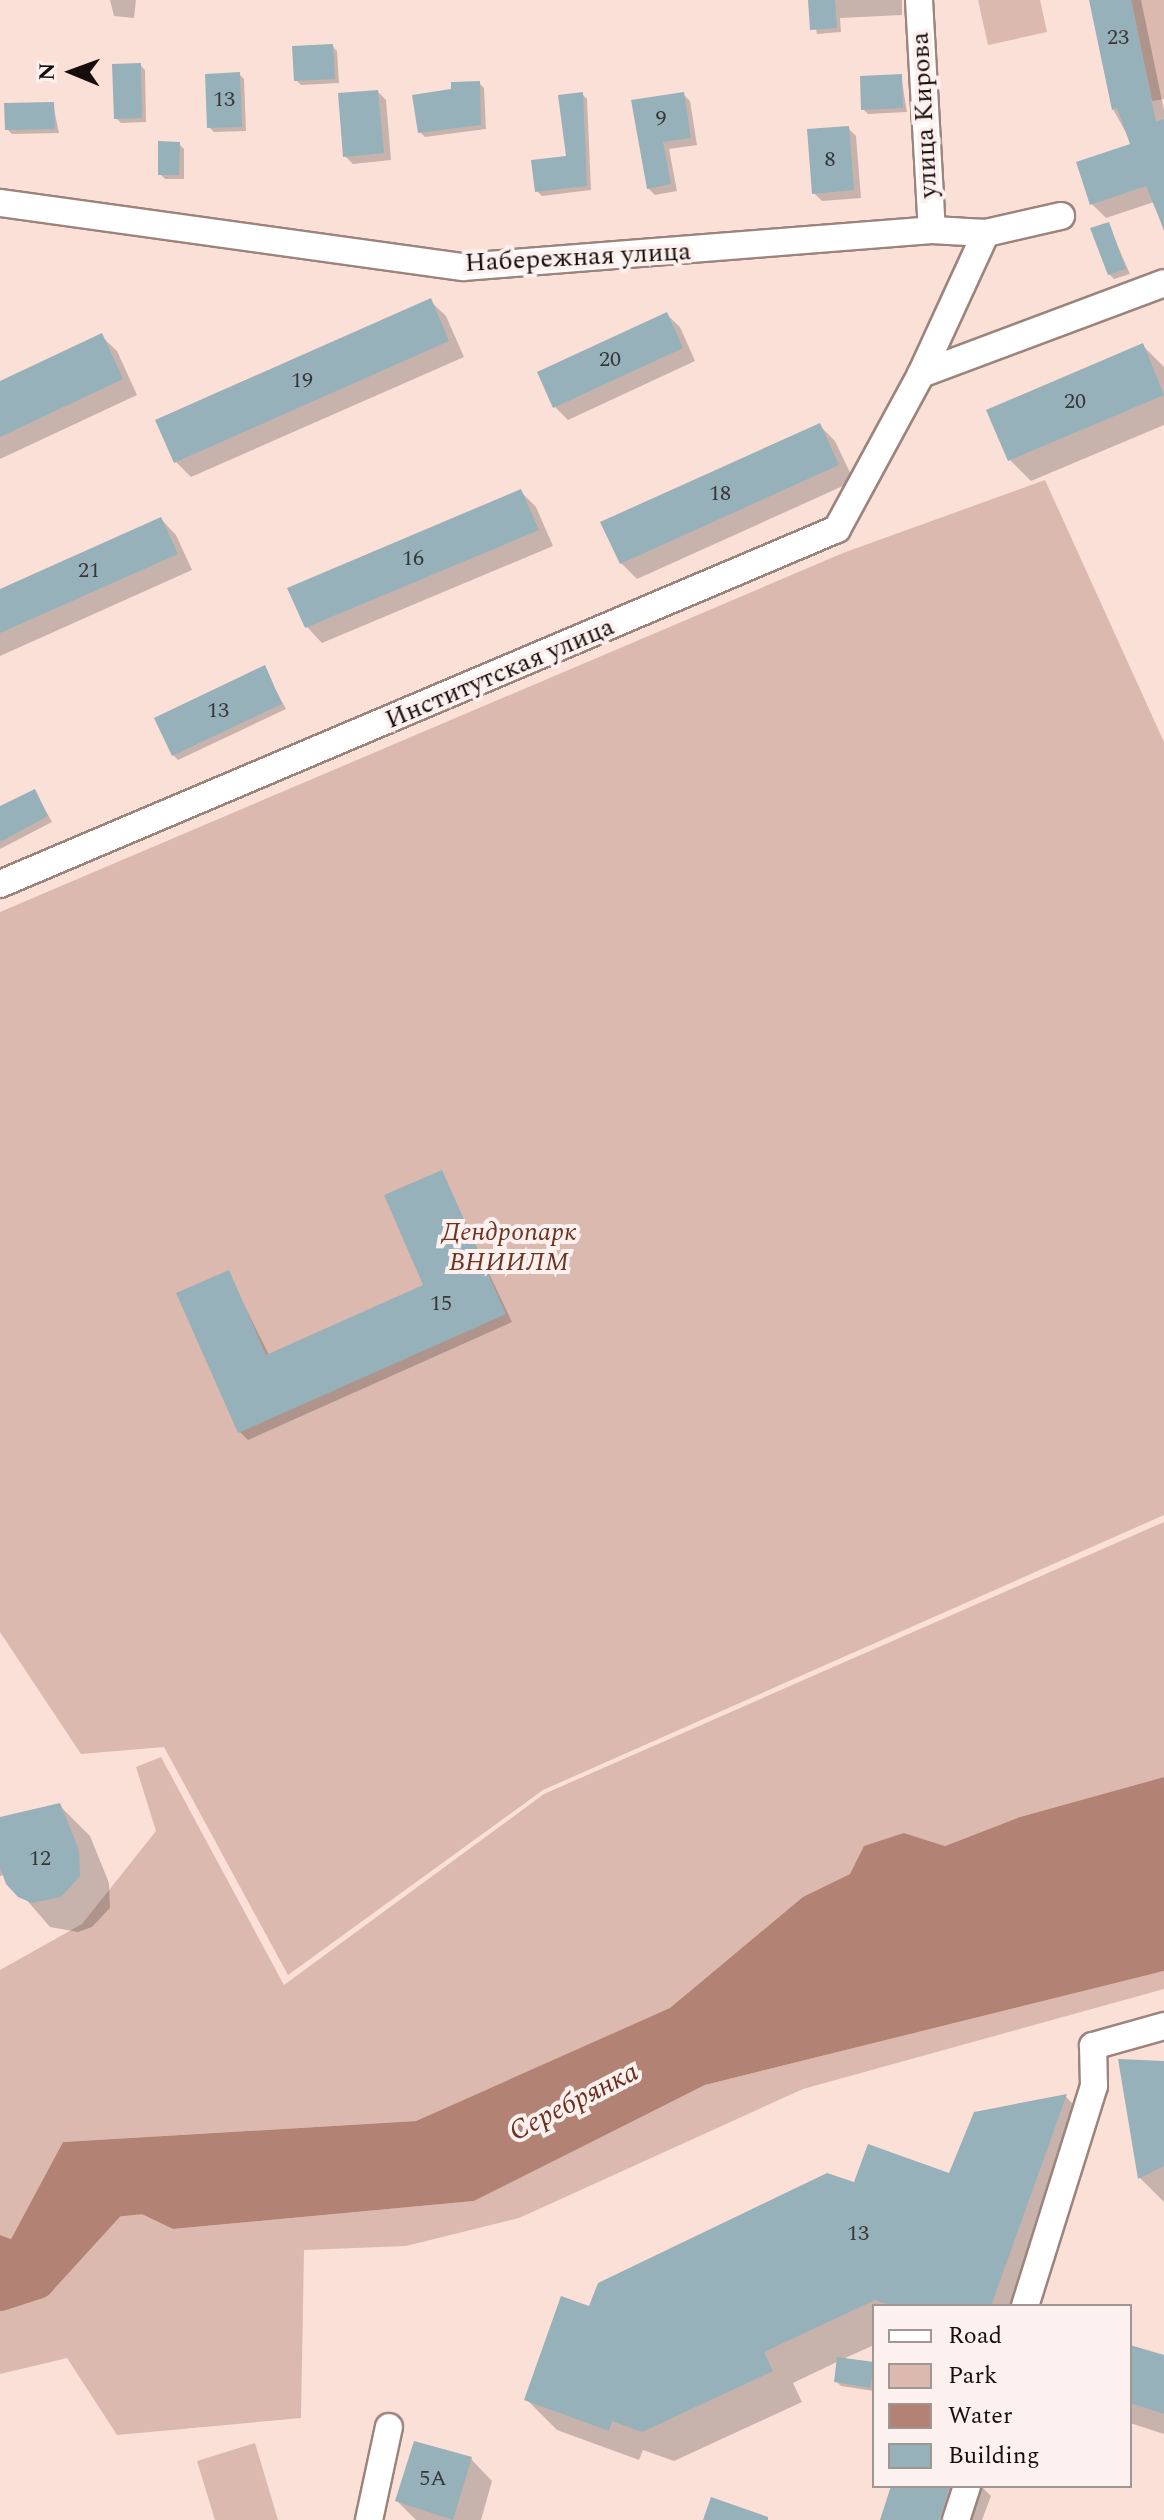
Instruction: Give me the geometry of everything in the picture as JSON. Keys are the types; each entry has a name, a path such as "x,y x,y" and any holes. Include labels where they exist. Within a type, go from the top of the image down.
{"street":[{"name":"улица Кирова","path":"919,0 932,230"},
{"name":"Набережная улица","path":"0,203 463,267 932,230 986,233 1061,216"},
{"name":"Институтская улица","path":"0,884 837,529 921,374 986,233"},
{"path":"921,374 1164,283"},
{"path":"1026,2304 1094,2086 1093,2046 1164,2026"},
{"path":"369,2520 389,2427"},
{"path":"956,2520 966,2488"}],"green space":[{"path":"978,0 1040,0 1047,32 988,45"},
{"path":"1131,0 1164,0 1164,99 1152,101"},
{"name":"Дендропарк ВНИИЛМ","path":"1045,480 1164,742 1164,1515 543,1790 288,1975 164,1747 81,1754 0,1632 0,912 843,553"},
{"path":"1164,1522 1164,1777 1020,1817 945,1846 904,1833 850,1874 803,1898 671,2008 416,2121 63,2142 11,2239 0,2235 0,1970 82,1924 156,1831 136,1767 161,1757 284,1985 544,1794"},
{"path":"1164,1971 1164,1989 803,2089 519,2218 406,2246 304,2250 301,2418 117,2435 67,2358 0,2374 0,2295 13,2292 84,2206 110,2199 173,2229 474,2201 705,2085"},
{"path":"255,2443 278,2520 215,2520 197,2461"}],"water":[{"path":"1164,1777 1164,1971 705,2085 474,2201 173,2229 110,2199 84,2206 13,2292 0,2295 0,2235 11,2239 63,2142 416,2121 670,2008 803,1897 850,1874 864,1846 904,1833 945,1846 1020,1817"}],"building":[{"path":"808,0 835,0 837,28 810,30"},
{"path":"1089,0 1131,0 1156,122 1164,119 1164,230 1146,186 1090,205 1076,162 1130,144 1117,108 1112,110"},
{"path":"333,44 335,79 294,81 292,46"},
{"path":"141,63 142,118 114,119 112,64"},
{"path":"240,72 242,127 207,128 205,74"},
{"path":"902,74 903,108 861,110 860,76"},
{"path":"480,81 481,125 418,133 412,95 451,89 451,82"},
{"path":"378,90 384,153 343,157 338,93"},
{"path":"583,92 587,186 535,192 531,160 566,156 558,95"},
{"path":"684,92 691,138 663,142 671,184 647,189 631,100"},
{"path":"54,102 55,129 5,130 4,103"},
{"path":"849,126 854,190 812,194 807,129"},
{"path":"158,141 180,142 179,175 158,175"},
{"path":"1109,222 1126,269 1108,275 1090,228"},
{"path":"431,298 449,341 174,463 155,420"},
{"path":"667,312 683,348 553,408 537,372"},
{"path":"102,333 123,379 0,437 0,381"},
{"path":"1143,343 1164,395 1008,461 986,410"},
{"path":"820,423 839,465 620,564 600,522"},
{"path":"521,489 539,530 305,628 287,588"},
{"path":"161,517 178,554 0,633 0,589"},
{"path":"265,665 282,704 172,756 154,718"},
{"path":"35,789 48,816 0,842 0,806"},
{"path":"442,1170 506,1314 238,1433 176,1293 229,1270 266,1355 423,1285 384,1195"},
{"path":"60,1803 79,1850 80,1876 61,1897 32,1903 18,1897 6,1884 0,1867 0,1817"},
{"path":"1118,2059 1164,2061 1164,2166 1138,2179"},
{"path":"1067,2094 992,2304 886,2304 875,2300 764,2352 773,2371 642,2432 612,2421 609,2431 524,2400 561,2296 589,2306 598,2283 827,2173 854,2182 868,2144 949,2173 974,2112"},
{"path":"1132,2346 1164,2355 1164,2414 1132,2404"},
{"path":"837,2357 872,2362 870,2388 834,2382"},
{"path":"414,2441 472,2457 453,2520 395,2501"},
{"path":"890,2488 949,2488 939,2520 880,2520"},
{"path":"711,2497 768,2517 768,2520 703,2520"}],"waterway":[{"name":"Серебрянка","path":"0,2291 36,2279 111,2197 163,2192"}]}
